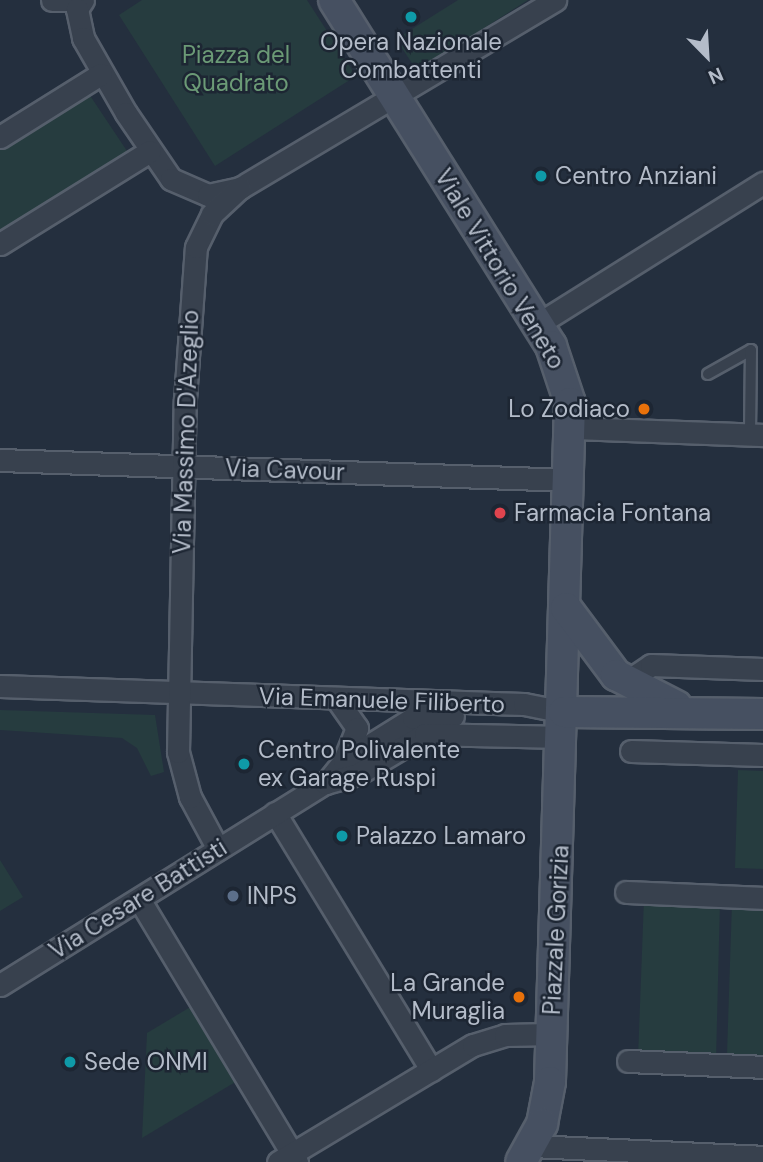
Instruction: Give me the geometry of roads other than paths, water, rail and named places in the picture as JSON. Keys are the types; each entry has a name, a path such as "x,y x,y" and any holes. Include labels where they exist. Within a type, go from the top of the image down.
{"main road":[{"name":"Viale Vittorio Veneto","path":"334,0 538,324 566,384 571,428 566,608 558,720"},
{"path":"566,608 585,640 626,682 686,710"},
{"name":"Via Emanuele Filiberto","path":"558,720 686,710 763,714"},
{"name":"Piazzale Gorizia","path":"527,1154 547,1104 558,720"}],"street":[{"path":"52,0 82,0 77,24 101,74 150,150 187,191 208,195 240,188 396,98 555,0"},
{"path":"0,137 101,74"},
{"path":"0,244 150,150"},
{"path":"538,324 763,183"},
{"name":"Via Massimo D'Azeglio","path":"218,849 183,776 177,694 184,467 194,255 206,222 240,188"},
{"path":"571,428 757,435"},
{"name":"Via Cavour","path":"0,460 569,480"},
{"path":"626,682 651,665 763,669"},
{"name":"Via Emanuele Filiberto","path":"0,686 524,704 558,720"},
{"path":"337,698 357,728 344,761"},
{"path":"325,783 344,761 420,716 558,720"},
{"path":"325,783 358,774 433,732 558,720"},
{"path":"631,751 763,755"},
{"name":"Via Cesare Battisti","path":"0,985 325,783"},
{"path":"275,813 431,1070"},
{"path":"626,892 763,898"},
{"path":"139,899 289,1159 431,1070 489,1040 551,1034"},
{"path":"628,1061 763,1067"},
{"path":"527,1154 763,1157"}],"lane":[{"path":"708,374 751,351 757,435"}],"place":[{"name":"Opera Nazionale Combattenti","path":"411,17"},
{"name":"Centro Anziani","path":"541,176"},
{"name":"Lo Zodiaco","path":"644,409"},
{"name":"Farmacia Fontana","path":"500,513"},
{"name":"Centro Polivalente ex Garage Ruspi","path":"244,764"},
{"name":"Palazzo Lamaro","path":"342,836"},
{"name":"INPS","path":"233,896"},
{"name":"La Grande Muraglia","path":"519,997"},
{"name":"Sede ONMI","path":"70,1062"}],"park label":[{"name":"Piazza del Quadrato","path":"236,69"}]}
